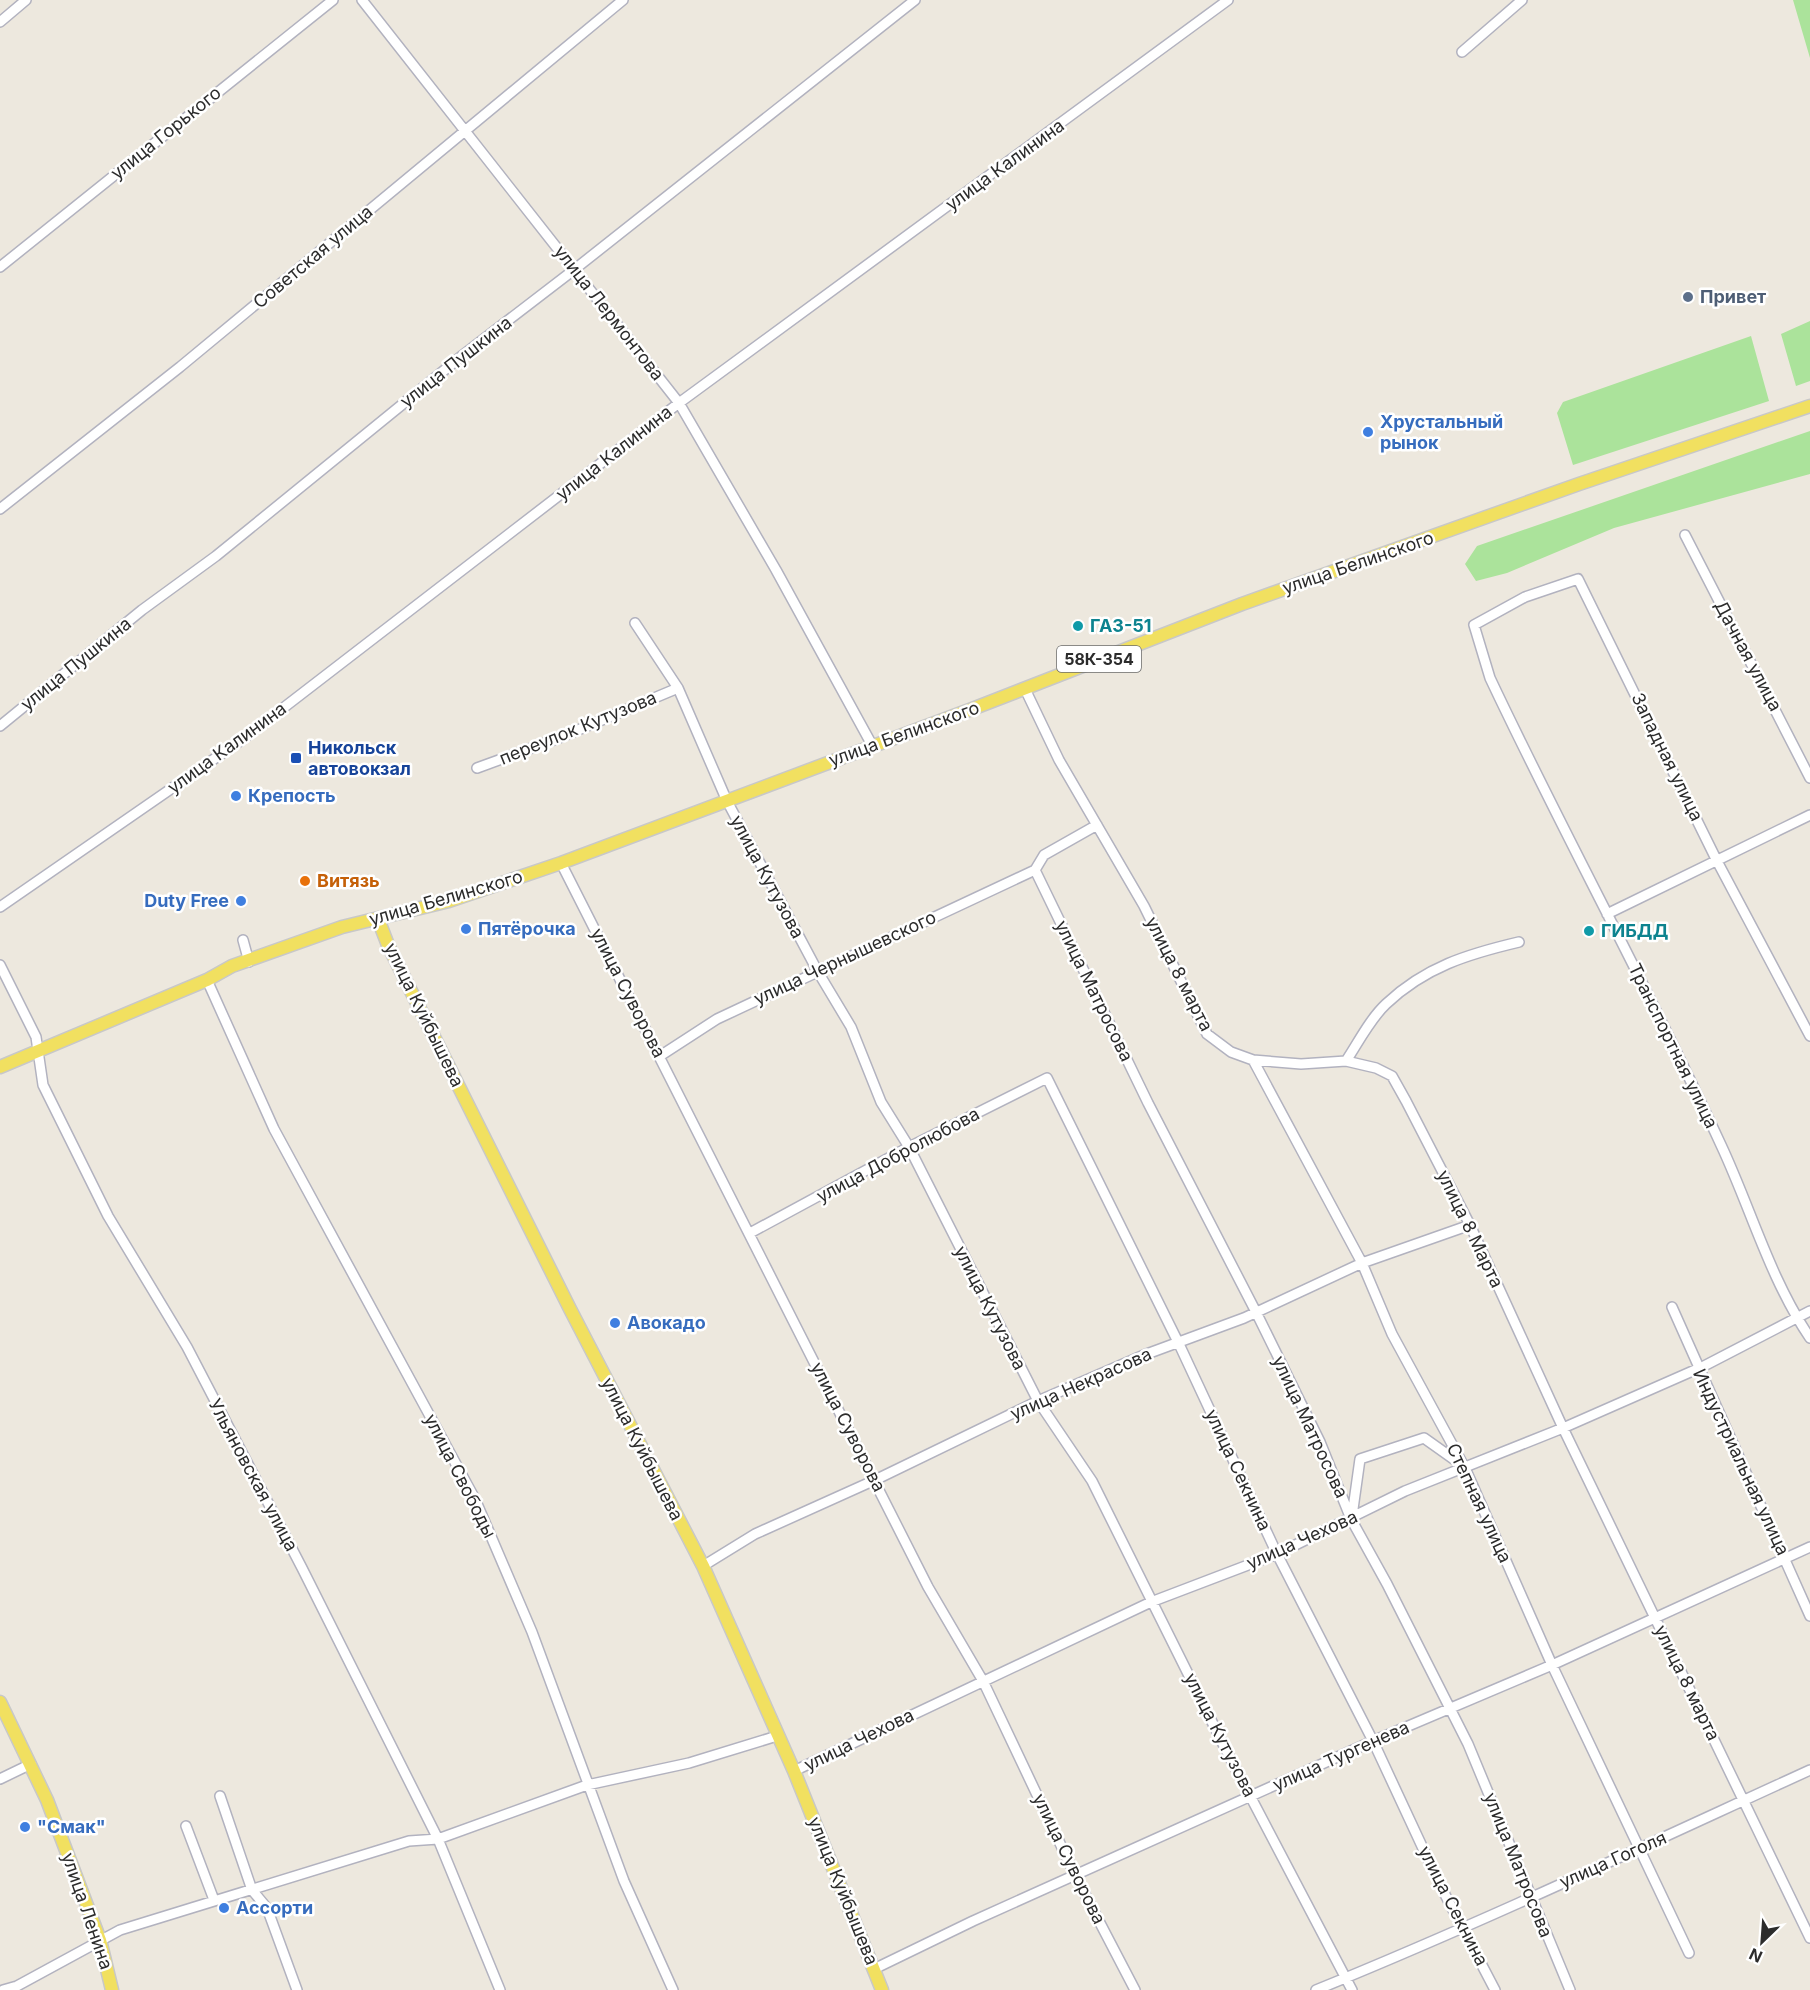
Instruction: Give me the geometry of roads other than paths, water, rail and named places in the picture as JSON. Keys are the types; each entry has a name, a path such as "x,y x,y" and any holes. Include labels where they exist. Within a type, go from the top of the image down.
{"main road":[{"name":"улица Белинского","path":"0,1067 207,980 232,966 249,962 342,927 449,901 561,863 1025,689 1254,600 1810,406"},
{"name":"улица Куйбышева","path":"378,919 388,945 570,1309 703,1566 794,1771 882,1990"},
{"name":"улица Ленина","path":"0,1702 47,1800 100,1940 112,1990"}],"street":[{"path":"0,22 26,0"},
{"name":"улица Горького","path":"0,267 333,0"},
{"name":"улица Лермонтова","path":"362,0 679,403 776,570 872,745"},
{"name":"Советская улица","path":"0,509 180,367 623,0"},
{"name":"улица Пушкина","path":"0,726 142,610 216,556 463,355 915,0"},
{"name":"улица Калинина","path":"0,907 243,739 679,403 1228,0"},
{"path":"1462,52 1522,0"},
{"name":"Дачная улица","path":"1684,535 1810,778"},
{"name":"Западная улица","path":"1474,625 1525,597 1578,579 1717,861 1810,1036"},
{"name":"улица Кутузова","path":"635,623 678,688 727,801 850,1028 881,1102 909,1148 1038,1401 1092,1481 1250,1796 1352,1990"},
{"name":"Транспортная улица","path":"1474,625 1490,678 1541,786 1722,1146 1775,1273 1796,1317 1810,1338"},
{"name":"переулок Кутузова","path":"477,768 559,738 678,688"},
{"name":"улица 8 марта","path":"1025,689 1059,760 1144,906 1207,1034 1232,1052 1253,1060 1301,1064 1346,1061"},
{"path":"1607,914 1810,815"},
{"path":"1035,870 1044,855 1097,825"},
{"name":"улица Суворова","path":"561,863 928,1587 983,1681 1076,1875 1135,1990"},
{"name":"улица Чернышевского","path":"660,1056 717,1019 1035,870"},
{"name":"улица Матросова","path":"1035,870 1148,1103 1320,1442 1351,1519 1450,1709 1516,1856 1530,1896 1570,1990"},
{"path":"243,940 249,962"},
{"path":"1346,1061 1384,1005 1427,971 1473,953 1519,942"},
{"name":"Ульяновская улица","path":"0,965 36,1037 43,1085 108,1216 187,1347 302,1568 438,1839 500,1990"},
{"name":"улица Свободы","path":"207,980 274,1129 475,1499 532,1632 624,1881 673,1990"},
{"name":"Степная улица","path":"1253,1060 1362,1263 1392,1334 1465,1468 1552,1665 1638,1851 1689,1953"},
{"name":"улица 8 Марта","path":"1346,1061 1376,1068 1392,1076 1470,1224 1563,1428"},
{"name":"улица Добролюбова","path":"750,1233 1047,1078"},
{"name":"улица Секнина","path":"1047,1078 1179,1344 1277,1554 1372,1741 1440,1885 1496,1990"},
{"name":"улица Некрасова","path":"703,1566 755,1534 875,1480 1038,1401 1144,1355 1179,1344 1256,1312 1362,1263 1470,1224"},
{"name":"Индустриальная улица","path":"1672,1307 1810,1616"},
{"name":"улица Чехова","path":"794,1771 1151,1602 1277,1554 1405,1491 1563,1428 1698,1368 1810,1311"},
{"name":"улица 8 марта","path":"1563,1428 1810,1938"},
{"path":"1351,1519 1360,1459 1424,1438 1465,1468"},
{"name":"улица Тургенева","path":"874,1969 973,1920 1372,1741 1552,1665 1810,1547"},
{"path":"3,1990 17,1986 120,1930 409,1841 438,1839 587,1785 689,1763 777,1736"},
{"path":"0,1779 31,1764"},
{"name":"улица Гоголя","path":"1316,1990 1465,1929 1530,1896 1638,1851 1810,1770"},
{"path":"220,1796 252,1890 267,1908 297,1990"},
{"path":"186,1826 214,1900"}],"place":[{"name":"Привет","path":"1688,297"},
{"name":"Хрустальный рынок","path":"1368,432"},
{"name":"ГАЗ-51","path":"1078,626"},
{"name":"Никольск автовокзал","path":"296,758"},
{"name":"Крепость","path":"236,796"},
{"name":"Витязь","path":"305,881"},
{"name":"Duty Free","path":"241,901"},
{"name":"Пятёрочка","path":"466,929"},
{"name":"ГИБДД","path":"1589,931"},
{"name":"Авокадо","path":"615,1323"},
{"name":"\"Смак\"","path":"25,1827"},
{"name":"Ассорти","path":"224,1908"}]}
